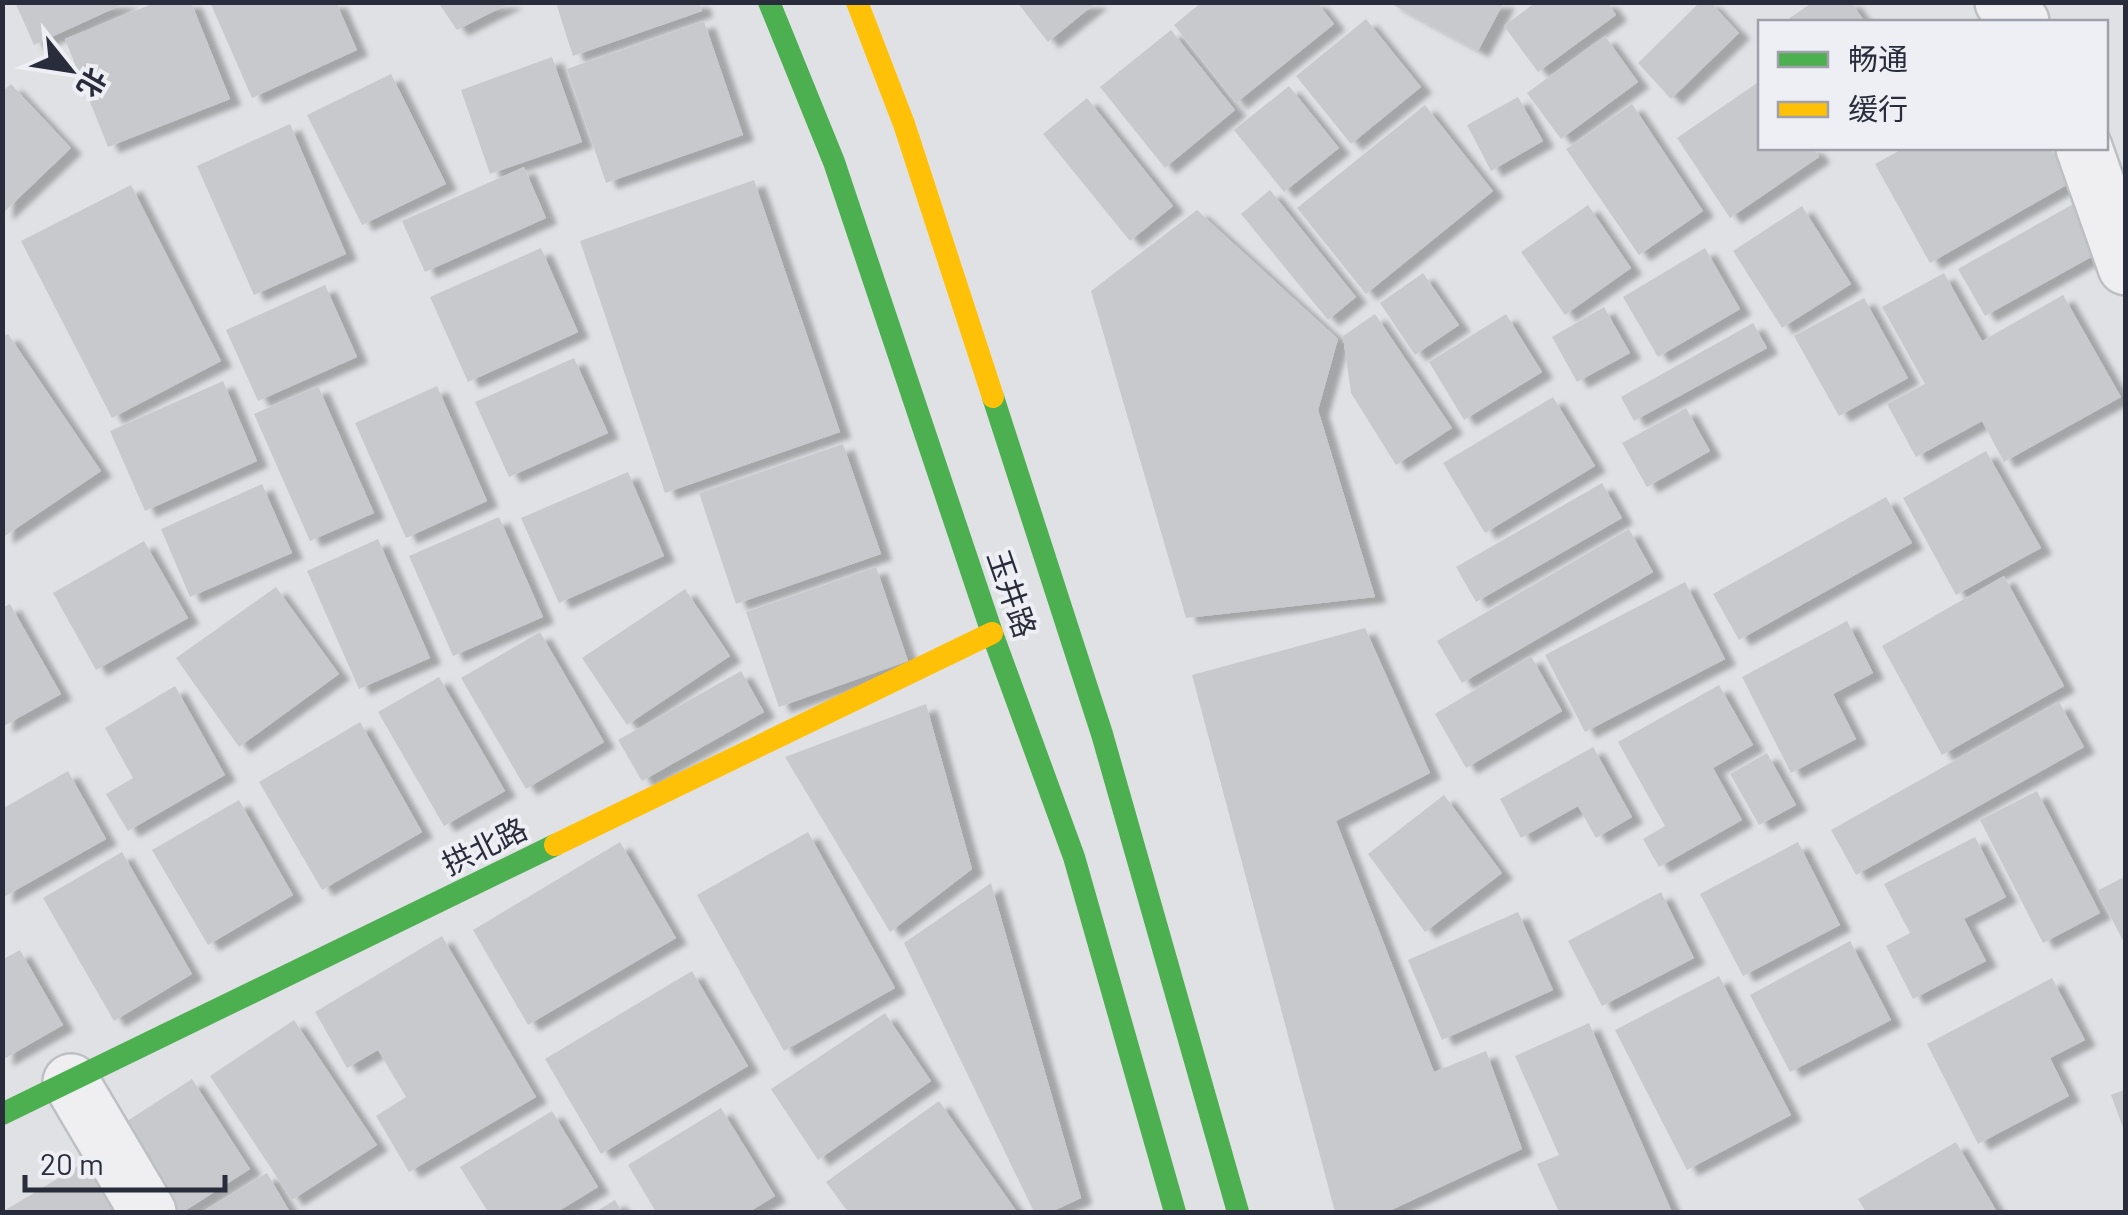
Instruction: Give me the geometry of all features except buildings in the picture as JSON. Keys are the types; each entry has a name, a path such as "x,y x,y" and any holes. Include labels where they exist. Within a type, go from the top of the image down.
{"street":[{"name":"玉井路","path":"769,2 834,162 992,633 1074,857 1175,1212"},
{"name":"玉井路","path":"857,2 904,124 1102,734 1238,1212"},
{"path":"2085,150 2126,266"},
{"name":"拱北路","path":"2,1114 992,633"},
{"path":"71,1082 148,1212"}],"traffic: fast":[{"path":"769,2 834,162 992,633 1074,857 1175,1212"},
{"path":"993,397 1102,734 1238,1212"},
{"path":"2,1114 555,845"}],"traffic: slow":[{"path":"857,2 904,124 993,397"},
{"path":"555,845 992,633"}]}
